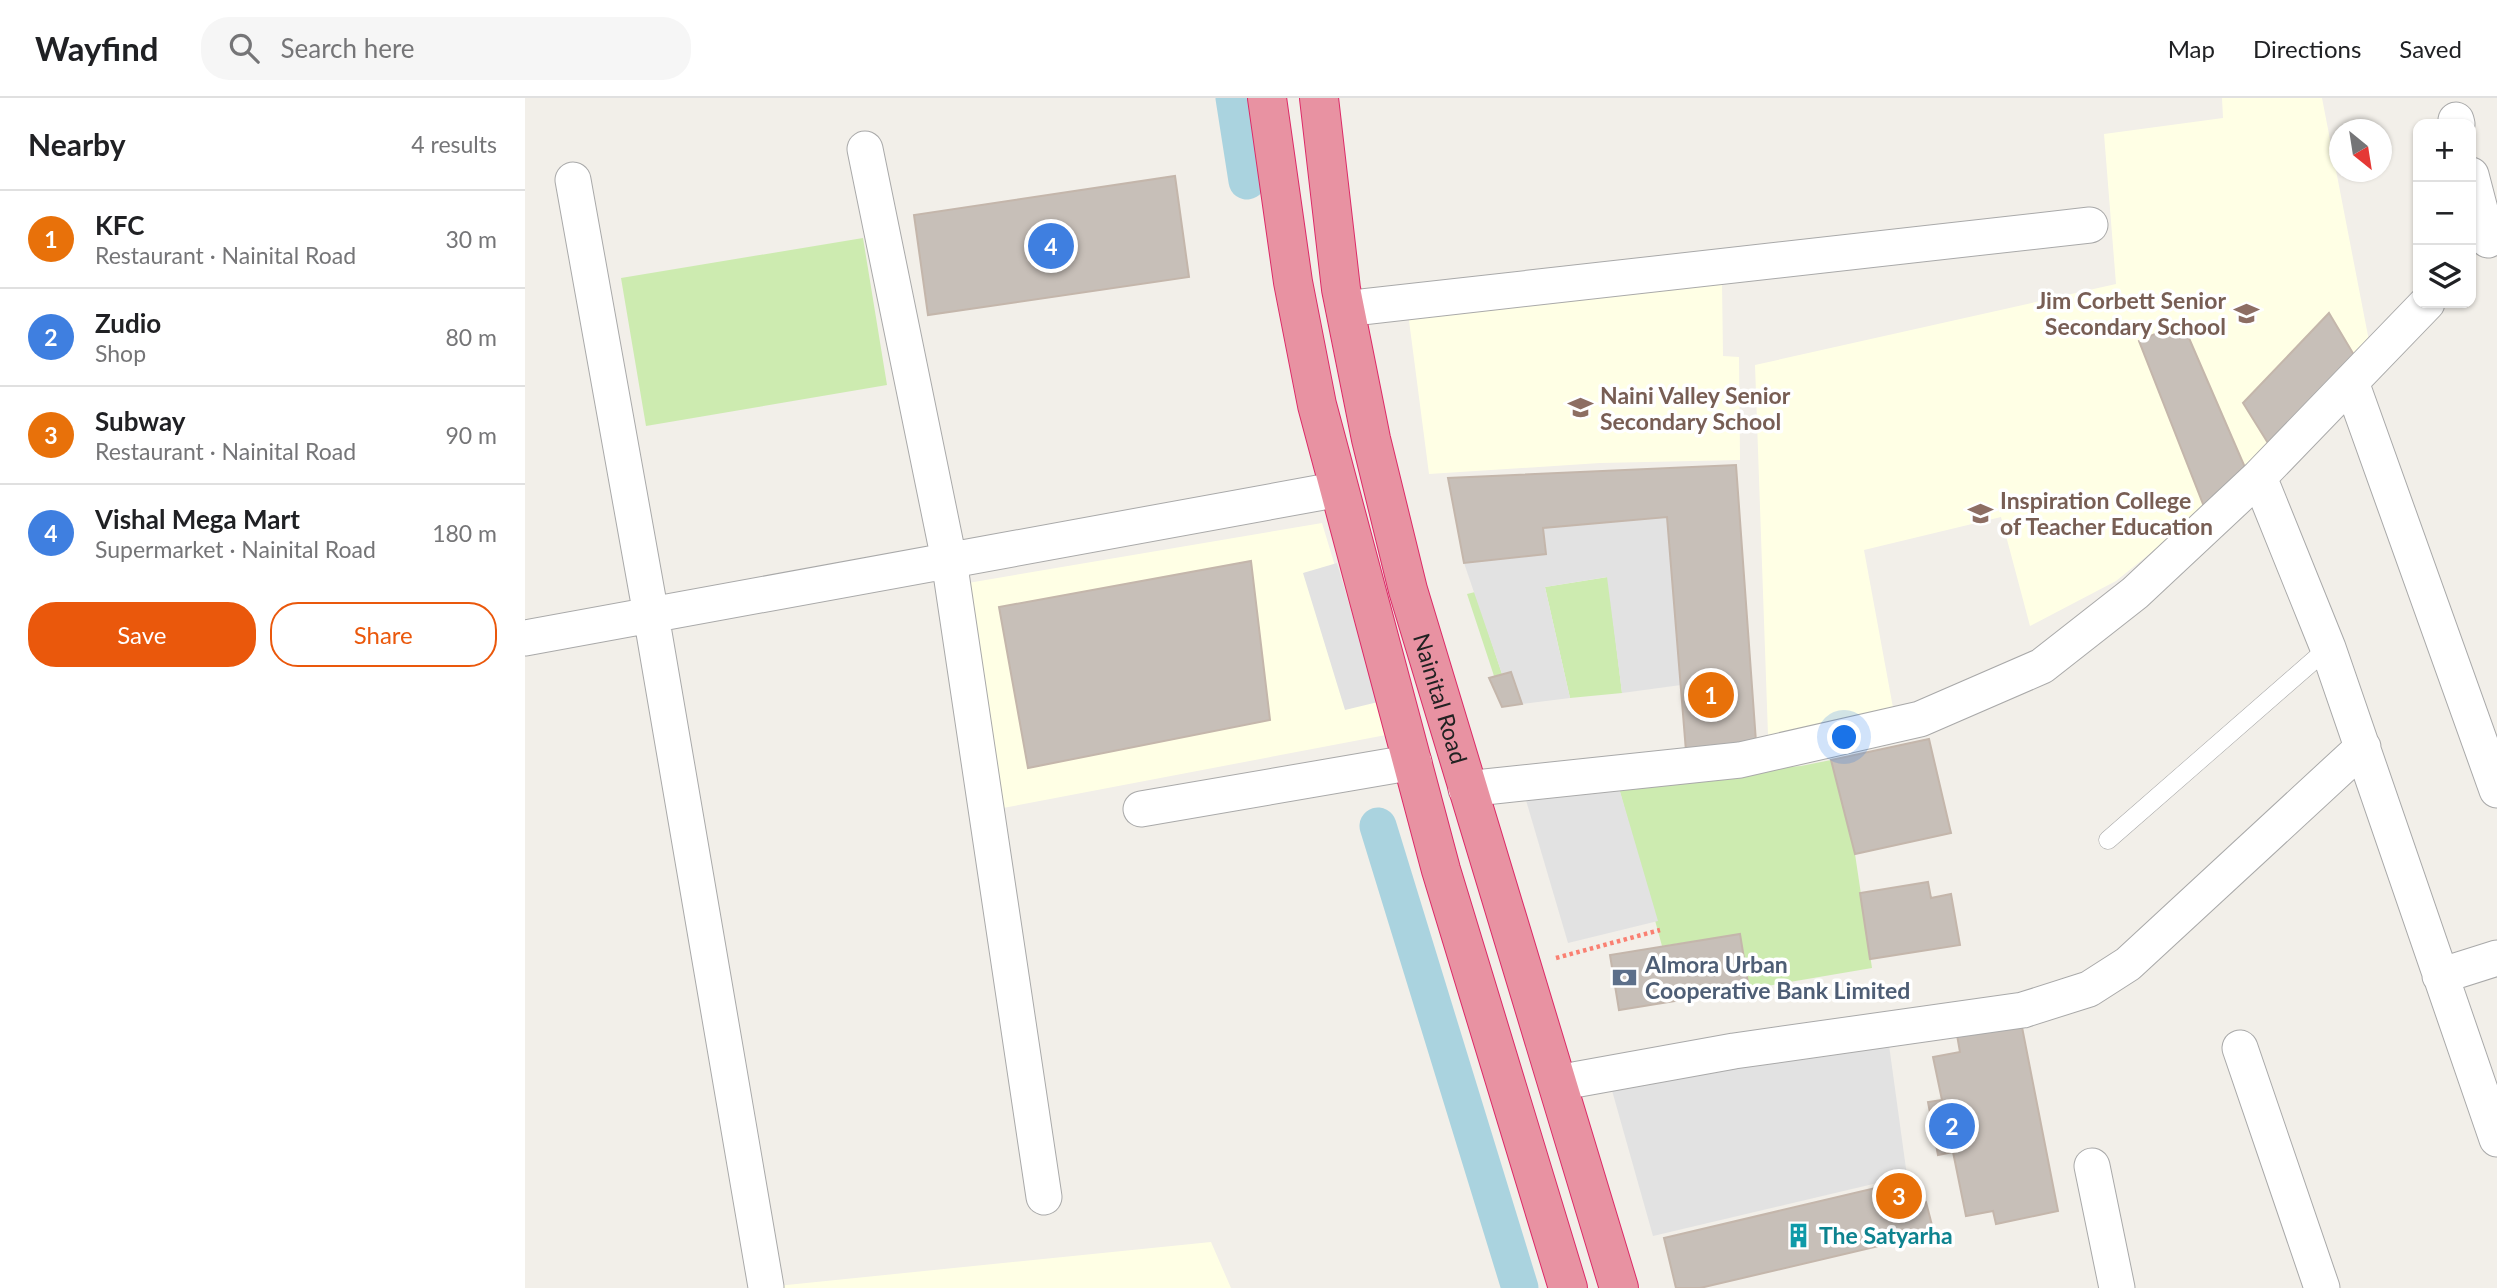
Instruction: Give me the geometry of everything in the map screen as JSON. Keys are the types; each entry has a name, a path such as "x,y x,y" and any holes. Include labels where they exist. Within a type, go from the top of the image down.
{"highway":[{"name":"Nainital Road","path":"1267,98 1293,282 1317,405 1441,870 1568,1288"},
{"name":"Nainital Road","path":"1319,98 1344,309 1402,565 1466,789 1619,1288"},
{"path":"1399,710 1440,699"},
{"path":"1413,762 1455,752"},
{"path":"1423,799 1466,789"}],"street":[{"path":"865,149 949,560 1044,1197"},
{"path":"573,180 651,615 766,1287"},
{"path":"2472,182 2485,243"},
{"path":"1344,309 2090,225"},
{"path":"1466,789 1741,760 1920,719 2042,666 2135,593 2259,477 2422,308"},
{"path":"2351,382 2497,790"},
{"path":"2259,477 2328,648 2440,976 2494,1122"},
{"path":"525,638 1340,489"},
{"path":"1557,1083 1734,1051 2022,1010 2089,989 2127,964 2363,747"},
{"path":"1141,809 1413,762"},
{"path":"2440,976 2497,958"},
{"path":"2240,1048 2322,1288"},
{"path":"2092,1167 2117,1288"}],"lane":[{"path":"2108,840 2328,648"}],"path":[{"path":"1522,967 1660,930"}],"shaded area":[{"name":"Inspiration College of Teacher Education","path":"2222,98 2322,98 2329,134 2329,182 2338,182 2370,346 2205,509 2116,581 2030,626 2001,517 1864,550 1894,713 1768,735 1755,365 2116,284 2104,134 2223,118"},
{"name":"Naini Valley Senior Secondary School","path":"1722,282 1723,356 1739,357 1740,460 1600,463 1429,474 1408,313"},
{"path":"1667,517 1681,685 1622,693 1607,577 1545,587 1570,698 1522,704 1511,672 1502,674 1464,563 1546,554 1543,528"},
{"path":"1322,523 1386,735 1003,808 968,583"},
{"path":"1337,563 1378,702 1345,710 1303,573"},
{"path":"1617,781 1658,921 1568,943 1523,790"},
{"path":"1889,1045 1907,1176 1653,1236 1611,1087"},
{"path":"1211,1242 1231,1288 756,1288"}],"green space":[{"path":"863,238 887,385 646,426 621,278"},
{"path":"1608,577 1622,693 1570,698 1545,587"},
{"path":"1475,592 1502,674 1494,676 1467,594"},
{"path":"1831,760 1855,854 1872,968 1749,989 1740,934 1662,946 1617,781 1801,766"}],"building":[{"path":"1175,176 1189,277 928,315 914,215"},
{"path":"2329,313 2357,360 2271,448 2243,403"},
{"path":"2182,322 2247,472 2205,509 2139,341"},
{"path":"1736,465 1756,742 1686,751 1667,517 1543,528 1546,554 1464,563 1448,478"},
{"path":"1251,561 1270,720 1028,768 999,607"},
{"path":"1511,672 1522,704 1502,707 1489,678"},
{"path":"1929,739 1951,833 1855,854 1831,760"},
{"path":"1928,882 1931,898 1951,894 1960,945 1870,959 1860,893"},
{"path":"1740,934 1749,989 1619,1010 1610,955"},
{"path":"2021,1022 2058,1211 1996,1224 1993,1211 1966,1216 1953,1152 1938,1155 1928,1102 1942,1100 1933,1057 1960,1052 1957,1035"},
{"name":"The Satyarha","path":"1914,1179 1920,1204 1926,1202 1934,1233 1700,1288 1676,1288 1664,1238"}],"waterway":[{"path":"1234,98 1247,181"},
{"path":"1378,826 1520,1288"}],"place":[{"name":"Vishal Mega Mart","path":"1051,246"},
{"name":"Jim Corbett Senior Secondary School","path":"2246,313"},
{"name":"Naini Valley Senior Secondary School","path":"1580,408"},
{"name":"Inspiration College of Teacher Education","path":"1980,513"},
{"name":"KFC","path":"1711,695"},
{"name":"Almora Urban Cooperative Bank Limited","path":"1625,977"},
{"name":"Zudio","path":"1952,1126"},
{"name":"Subway","path":"1899,1196"},
{"name":"The Satyarha","path":"1799,1235"}]}
